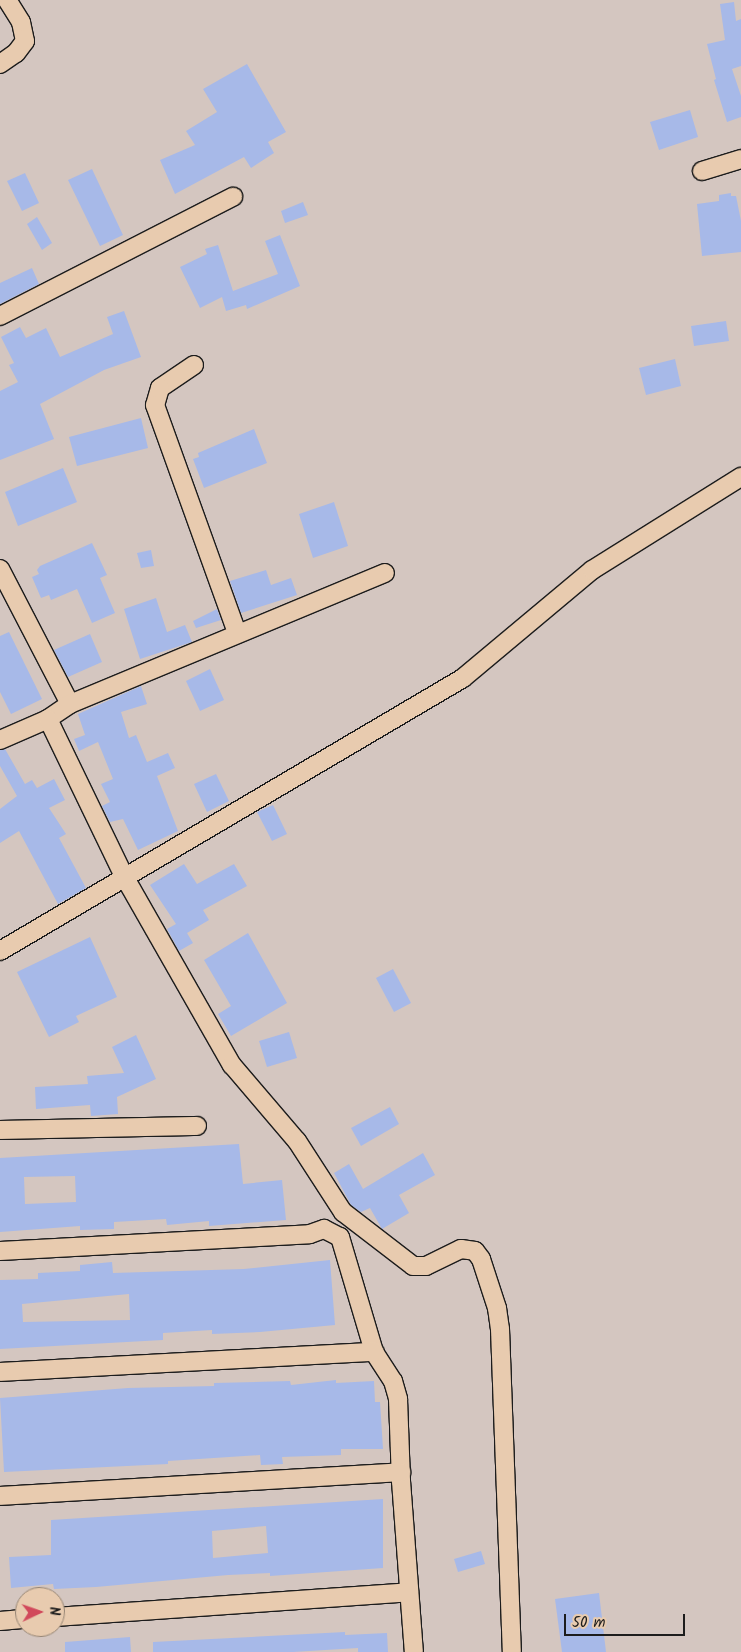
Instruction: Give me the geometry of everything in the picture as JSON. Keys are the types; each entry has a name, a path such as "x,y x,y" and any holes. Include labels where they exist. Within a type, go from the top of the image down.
{"street":[{"path":"0,64 16,53 25,41 21,22 7,0"},
{"path":"702,172 741,159"},
{"path":"0,316 233,197"},
{"path":"194,365 160,388 155,405 237,632"},
{"path":"0,951 124,876 403,715 463,678 592,570 741,477"},
{"path":"0,569 70,704"},
{"path":"0,740 48,719 70,704 237,632 385,573"},
{"path":"48,719 124,876 232,1065 297,1142 343,1212 413,1266 426,1266 462,1249 475,1250 481,1259 497,1308 500,1329 512,1652"},
{"path":"0,1130 197,1126"},
{"path":"0,1251 310,1234 324,1229 340,1237 374,1352 393,1381 398,1399 401,1472 414,1652"},
{"path":"0,1372 374,1352"},
{"path":"0,1496 401,1472"},
{"path":"65,1616 409,1592"},
{"path":"0,1621 15,1620"}],"building":[{"path":"734,2 736,21 741,19 741,66 732,69 741,96 741,117 727,122 714,80 716,79 707,44 725,40 720,4"},
{"path":"247,64 286,132 268,142 274,153 251,168 244,157 175,194 160,160 195,145 186,131 217,112 203,89"},
{"path":"690,110 698,137 659,150 650,122"},
{"path":"92,169 123,235 100,246 68,180"},
{"path":"25,173 39,203 22,211 7,181"},
{"path":"731,193 731,196 736,196 741,221 741,252 702,256 697,204 719,201 719,195"},
{"path":"303,202 308,215 285,223 281,211"},
{"path":"37,217 52,243 42,250 27,224"},
{"path":"280,235 300,286 247,309 246,305 226,311 222,297 200,308 180,267 207,254 205,249 218,245 233,291 278,274 265,241"},
{"path":"32,268 39,284 0,304 0,283"},
{"path":"124,311 141,357 104,370 40,404 54,439 0,460 0,391 18,382 9,365 14,363 1,337 20,327 26,338 46,328 60,357 113,334 107,317"},
{"path":"726,321 729,341 694,346 691,326"},
{"path":"675,359 681,386 646,395 639,368"},
{"path":"141,418 148,448 77,466 69,437"},
{"path":"254,429 267,463 204,488 193,459 199,457 198,453"},
{"path":"63,468 77,502 18,526 5,492"},
{"path":"334,502 348,546 313,558 299,514"},
{"path":"92,543 107,575 100,578 115,613 92,623 77,589 51,600 49,595 41,598 32,577 39,574 37,570 40,566"},
{"path":"151,550 154,566 141,568 137,553"},
{"path":"266,570 271,585 291,578 297,595 241,613 230,581"},
{"path":"156,598 167,632 185,625 192,642 140,659 124,609"},
{"path":"217,609 221,620 196,628 193,621"},
{"path":"9,632 42,699 11,714 0,692 0,636"},
{"path":"90,634 102,662 68,677 54,650"},
{"path":"210,669 224,700 200,711 186,681"},
{"path":"141,686 147,704 121,712 129,738 136,735 147,762 168,753 175,768 157,776 178,831 138,850 123,819 110,822 102,806 110,802 101,784 113,779 98,742 79,751 74,739 85,735 78,714"},
{"path":"5,749 25,784 32,780 37,788 54,779 65,800 49,808 66,834 59,838 86,888 58,904 19,831 0,843 0,809 17,796 0,766 0,750"},
{"path":"216,774 229,801 207,812 194,784"},
{"path":"273,805 287,834 272,841 257,812"},
{"path":"184,864 197,884 234,864 247,886 203,910 209,920 187,933 193,943 179,951 167,929 176,924 150,885"},
{"path":"248,933 287,1003 231,1036 218,1014 231,1006 204,960"},
{"path":"90,937 117,997 76,1016 79,1022 49,1037 17,972"},
{"path":"393,969 411,1003 394,1012 376,978"},
{"path":"289,1032 297,1058 267,1067 259,1041"},
{"path":"136,1035 156,1079 117,1097 118,1114 91,1116 90,1105 36,1109 35,1087 88,1084 87,1076 124,1073 112,1047"},
{"path":"390,1107 399,1124 361,1146 351,1128"},
{"path":"239,1144 243,1184 282,1180 286,1220 209,1226 209,1221 167,1225 166,1219 114,1222 114,1229 80,1230 80,1226 0,1232 0,1158","holes":["75,1176 76,1202 25,1204 24,1177"]},
{"path":"423,1153 435,1175 399,1195 409,1213 382,1229 370,1208 361,1212 351,1205 334,1173 349,1164 363,1189"},
{"path":"330,1260 335,1325 260,1332 212,1334 212,1330 163,1333 163,1340 0,1349 0,1280 38,1279 38,1273 80,1271 80,1265 112,1262 113,1273 244,1269","holes":["129,1294 130,1320 23,1322 22,1304"]},
{"path":"336,1380 336,1383 374,1381 375,1402 380,1402 383,1449 341,1449 341,1455 282,1457 283,1464 261,1465 260,1455 168,1461 168,1464 4,1472 0,1398 128,1388 214,1386 214,1383 290,1381 291,1385"},
{"path":"383,1499 383,1568 270,1576 270,1573 228,1575 96,1587 65,1588 54,1587 53,1584 11,1588 9,1557 51,1555 51,1520","holes":["266,1526 268,1553 213,1558 212,1531"]},
{"path":"481,1551 485,1564 458,1572 454,1559"},
{"path":"599,1593 606,1652 562,1652 555,1599"},
{"path":"345,1632 345,1635 387,1633 388,1652 358,1652 358,1648 293,1652 153,1652 153,1642"},
{"path":"130,1637 131,1652 65,1652 65,1642"}]}
